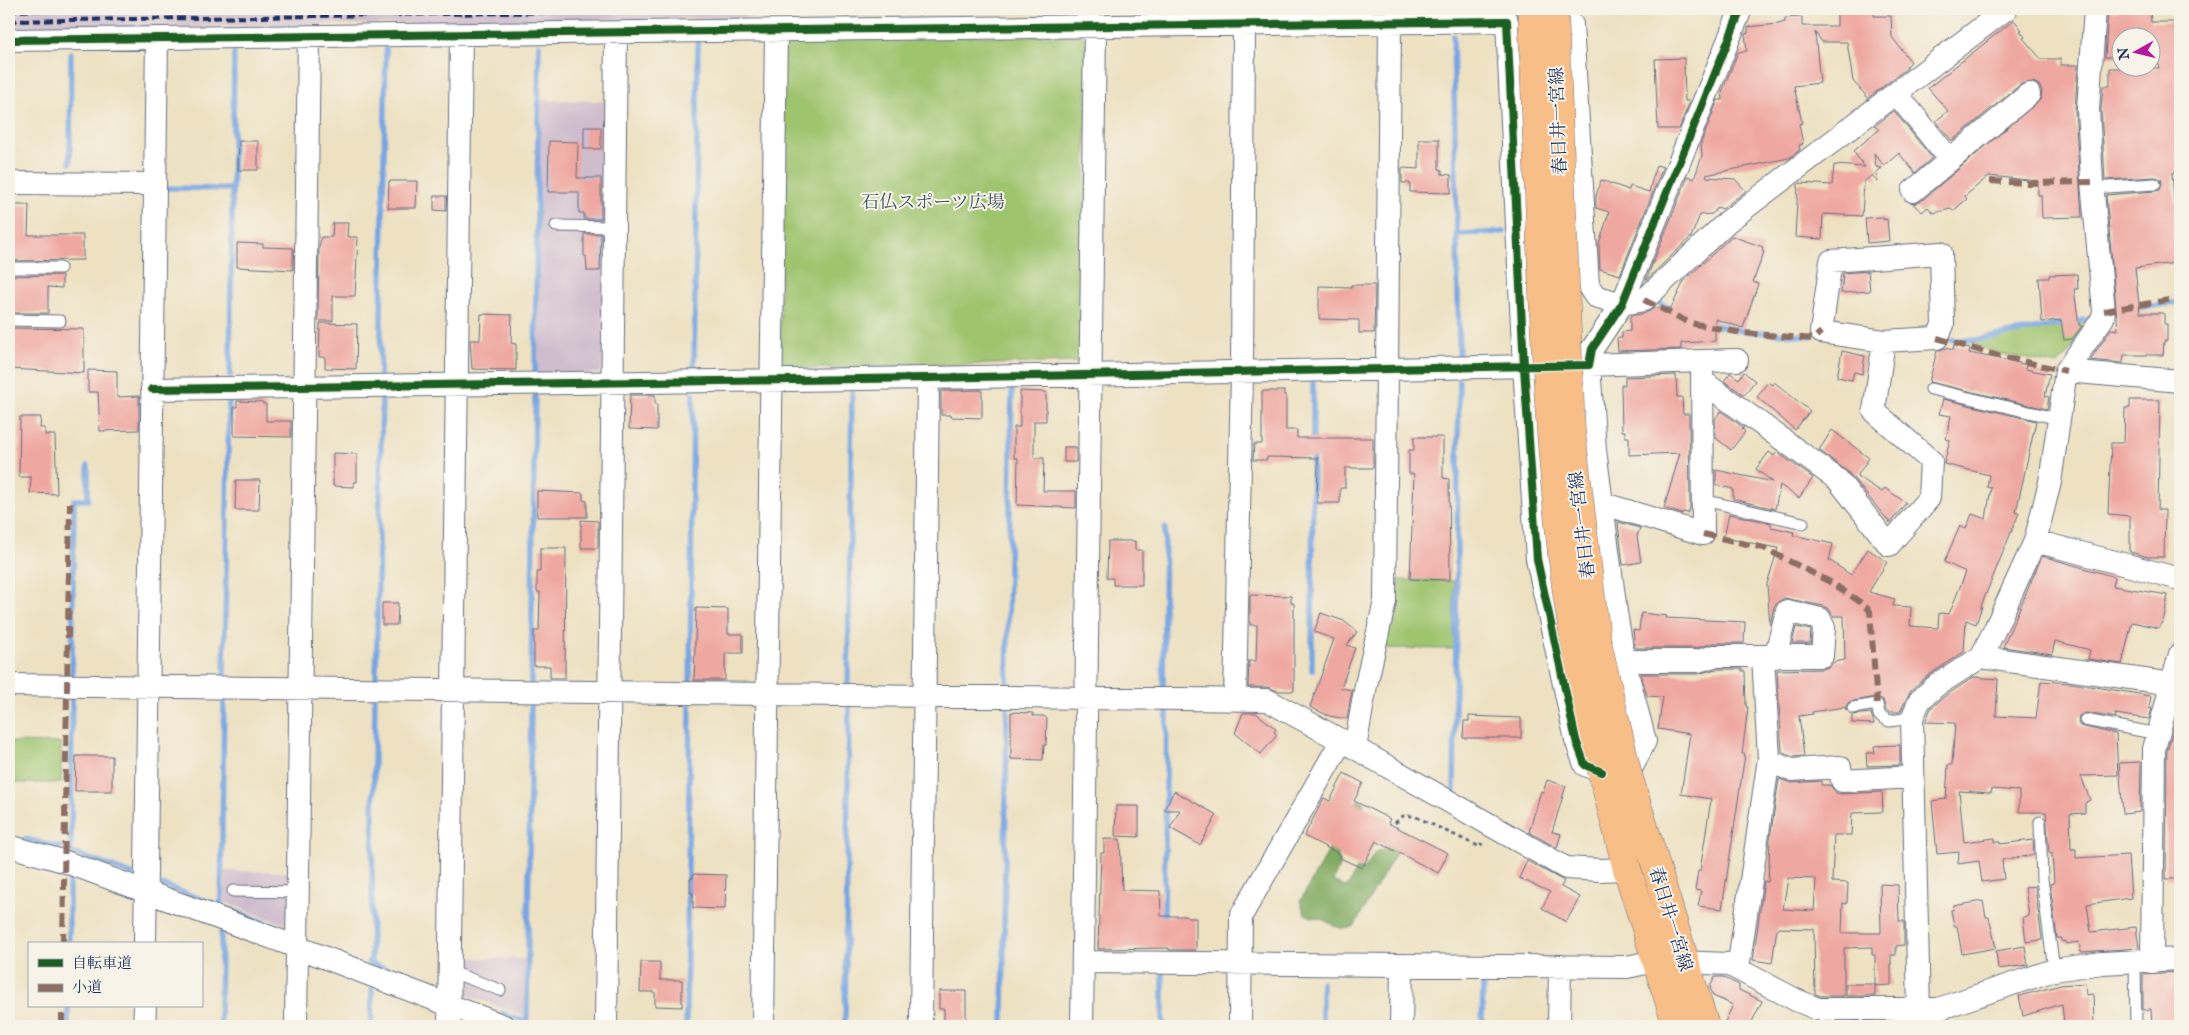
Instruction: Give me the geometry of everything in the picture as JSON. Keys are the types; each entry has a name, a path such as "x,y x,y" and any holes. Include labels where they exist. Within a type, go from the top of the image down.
{"main road":[{"name":"春日井一宮線","path":"1532,9 1549,434 1564,574 1580,665 1615,774 1684,961 1705,1026"},
{"name":"春日井一宮線","path":"1566,15 1571,431 1586,568 1628,869 1677,1026"}],"street":[{"path":"9,40 1507,22 1524,367 1536,559 1576,740 1585,764 1615,774 1644,741 1624,661 1601,503 1589,364 1592,349 1622,304 1741,9"},
{"path":"1507,30 1566,15 1588,285 1595,296 1622,304 1644,300 1727,222 2006,9"},
{"path":"1932,1015 1914,777 1912,718 1920,700 1938,685 1981,657 2035,541 2050,482 2066,371 2103,318 2104,310 2092,188 2088,109 2095,9"},
{"path":"1240,1026 1241,916 1349,744 1366,684 1385,601 1390,23"},
{"path":"1235,700 1242,372 1244,25"},
{"path":"1082,1026 1095,27"},
{"path":"763,1026 776,31"},
{"path":"606,1026 616,33"},
{"path":"449,1015 461,34"},
{"path":"296,1026 308,36"},
{"path":"145,942 156,38"},
{"path":"1896,93 1950,160"},
{"path":"1913,191 2029,94"},
{"path":"9,183 155,184"},
{"path":"1941,253 1944,325 1937,338 1884,341 1822,332 1831,261 1941,253"},
{"path":"1702,371 1838,480 1889,545 1929,498 1931,461 1874,411 1884,341"},
{"path":"152,389 928,378 1524,367 1589,364 1702,371 1737,360"},
{"path":"1601,503 1703,534 1702,371"},
{"path":"2066,371 2180,382"},
{"path":"922,1026 928,378"},
{"path":"2035,541 2180,579"},
{"path":"2144,962 2154,749 2176,684 2180,654"},
{"path":"1624,661 1698,661 1714,656 1769,657 1769,761 1738,969"},
{"path":"1981,657 2176,684"},
{"path":"9,685 1267,700 1349,744 1566,868 1628,869"},
{"path":"1769,761 1791,770 1840,767 1842,780 1914,777"},
{"path":"9,846 63,861 298,947 449,1015 504,1026"},
{"path":"1083,962 1627,967 1656,961 1684,961 1728,964 1796,1000 1818,1009 1932,1015 2054,970 2102,963 2180,959"},
{"path":"1401,1026 1402,965"},
{"path":"1559,1026 1560,966"},
{"path":"144,1026 145,1008"}],"lane":[{"path":"2092,188 2155,184"},
{"path":"556,226 614,227"},
{"path":"9,268 60,268"},
{"path":"9,320 60,321"},
{"path":"1931,389 2059,420"},
{"path":"1703,500 1803,523"},
{"path":"1853,708 1878,704 1879,715 1889,721 1912,718"},
{"path":"2086,720 2158,734"},
{"path":"2040,822 2042,879 2054,970"},
{"path":"233,891 298,892"},
{"path":"2136,1026 2144,962"},
{"path":"449,971 500,990"}],"path":[{"path":"1395,823 1403,816 1414,816 1480,847 1490,824"}],"shaded area":[{"path":"9,9 1242,9 9,30"},
{"path":"540,100 607,101 603,367 598,373 537,374"},
{"path":"225,871 290,872 289,926 224,902"},
{"path":"458,958 525,959 524,1016 457,991"}],"green space":[{"name":"石仏スポーツ広場","path":"1082,36 1087,43 1083,358 1076,362 785,369 780,364 783,46 788,37"},
{"path":"2096,319 2058,365 1996,353 1972,344 1973,341"},
{"path":"1393,580 1454,581 1454,649 1382,648"},
{"path":"9,742 61,743 61,783 9,783"},
{"path":"1357,801 1362,801 1364,805 1338,857 1340,863 1333,881 1345,887 1348,886 1357,869 1365,869 1375,852 1385,849 1401,830 1404,830 1406,835 1355,925 1346,929 1305,914 1300,901"}],"building":[{"path":"1837,9 1874,9 1874,16 1891,16 1892,37 1911,62 1907,68 1868,98 1853,81 1847,42 1822,42 1815,32 1820,83 1794,86 1802,123 1799,124 1803,144 1799,145 1800,150 1789,158 1706,175 1707,177 1735,179 1746,191 1722,209 1718,207 1712,214 1700,215 1691,237 1646,280 1688,176 1694,179 1702,156 1701,143 1718,100 1723,100 1722,92 1738,52 1747,51 1745,34 1748,33 1748,27 1778,24 1785,22 1785,18 1802,17 1802,26 1837,26"},
{"path":"2120,9 2150,9 2151,22 2178,22 2178,25 2180,25 2180,173 2172,173 2178,248 2174,248 2176,263 2135,268 2140,313 2164,313 2164,324 2167,324 2167,341 2164,341 2163,355 2124,355 2123,363 2090,360 2111,329 2118,330 2106,195 2155,191 2160,190 2162,184 2161,179 2155,177 2105,180 2101,109 2103,86 2110,86 2110,68 2112,68 2112,78 2162,78 2162,28 2112,28 2112,57 2105,57 2108,10 2120,11"},
{"path":"2014,20 2022,30 2020,31 2025,37 2023,38 2041,59 2061,59 2061,65 2078,65 2075,110 2082,217 2042,218 2041,195 2038,195 2038,181 1989,176 1965,196 1967,199 1953,211 1951,209 1933,213 1928,207 1922,212 1913,204 1921,201 2041,99 2042,91 2039,85 2033,82 2021,84 1952,141 1936,121 1948,111 1928,88"},
{"path":"1684,58 1685,101 1690,101 1679,129 1658,129 1655,59"},
{"path":"1894,111 1932,158 1915,173 1899,153 1884,166 1874,153 1876,167 1882,168 1876,172 1878,182 1872,175 1864,182 1862,216 1823,214 1822,239 1795,237 1798,185 1800,183 1832,185 1834,165 1865,167 1853,151 1879,130 1875,126"},
{"path":"584,127 601,127 601,149 584,149"},
{"path":"1419,139 1439,139 1439,169 1442,170 1442,174 1451,175 1451,193 1410,192 1410,183 1402,183 1402,168 1419,169"},
{"path":"239,141 258,141 258,170 238,170"},
{"path":"549,141 578,142 577,178 601,178 601,219 584,219 584,213 579,213 579,192 548,192"},
{"path":"1656,165 1663,167 1620,275 1600,269 1599,244 1609,212 1596,208 1596,196 1601,180 1629,190 1630,186 1649,192"},
{"path":"389,181 417,181 416,208 388,208"},
{"path":"434,196 446,196 446,211 434,210"},
{"path":"9,205 29,205 28,235 83,235 83,260 9,261"},
{"path":"1883,217 1883,220 1887,219 1889,241 1867,243 1865,218"},
{"path":"333,223 348,223 347,237 358,237 355,296 333,296 333,321 318,321 319,248 321,237 332,237"},
{"path":"584,234 601,234 600,271 587,271 586,256 584,256"},
{"path":"1732,236 1763,247 1762,251 1764,252 1753,282 1758,284 1743,328 1715,319 1715,341 1681,343 1681,349 1618,351 1617,338 1622,338 1622,332 1630,331 1630,316 1646,313 1654,308 1671,308 1684,281"},
{"path":"237,243 263,244 263,247 293,248 293,270 237,267"},
{"path":"1868,271 1870,291 1841,293 1843,273"},
{"path":"2077,274 2078,289 2074,289 2079,325 2082,326 2072,339 2064,340 2061,320 2042,322 2039,278 2049,278 2049,275"},
{"path":"62,275 62,288 48,287 48,313 9,313 9,276"},
{"path":"1351,285 1375,285 1374,333 1359,333 1359,320 1319,319 1319,286 1351,287"},
{"path":"481,314 512,315 511,343 516,344 516,370 472,369 470,340 480,340"},
{"path":"320,323 357,324 356,369 325,368 325,357 319,357"},
{"path":"9,328 84,329 84,373 9,369"},
{"path":"1954,345 1970,349 1969,353 2020,363 2026,365 2025,369 2050,374 2045,396 2049,397 2047,409 1929,382 1937,351 1945,348 1953,350"},
{"path":"1842,351 1865,356 1862,374 1854,372 1852,380 1837,377"},
{"path":"88,370 117,371 117,397 139,396 139,430 100,431 98,392 88,392"},
{"path":"1744,372 1755,381 1744,395 1724,381 1730,373 1739,379"},
{"path":"1676,375 1677,397 1682,397 1683,414 1689,414 1690,508 1688,513 1683,512 1682,514 1664,508 1680,453 1629,455 1629,437 1625,437 1625,431 1622,431 1621,385 1625,385 1625,377"},
{"path":"1768,382 1772,385 1774,382 1810,411 1795,430 1757,397"},
{"path":"982,390 982,418 941,415 941,391"},
{"path":"1020,391 1046,392 1046,421 1034,421 1034,458 1044,458 1043,491 1076,491 1076,508 1017,505 1018,458 1014,458 1014,427 1020,427"},
{"path":"1262,391 1284,391 1284,395 1286,395 1286,430 1297,430 1297,438 1373,438 1373,468 1345,468 1345,488 1340,488 1340,503 1317,503 1318,458 1267,457 1267,460 1253,460 1254,444 1262,444"},
{"path":"630,395 655,395 657,430 629,429"},
{"path":"1943,399 2036,421 2016,512 2019,513 1981,606 1976,624 1966,620 1964,652 1930,674 1911,690 1900,712 1889,712 1886,710 1883,700 1876,697 1849,702 1846,710 1845,707 1799,716 1804,756 1793,757 1782,752 1777,670 1822,669 1829,667 1834,662 1845,660 1844,616 1833,616 1829,609 1823,606 1784,598 1774,607 1770,625 1767,584 1778,548 1724,538 1729,514 1771,523 1771,527 1794,532 1793,535 1833,544 1829,560 1851,575 1868,549 1887,562 1869,592 1895,599 1893,606 1911,607 1910,626 1938,628 1939,613 1949,614 1966,572 1944,562 1960,526 1966,529 1972,514 1986,519 1991,488 1987,487 1989,475 1944,464 1950,440 1946,439 1951,416 1939,414"},
{"path":"2130,400 2160,400 2158,510 2165,510 2164,557 2148,557 2130,552 2130,516 2108,514 2111,443 2124,443 2125,408 2130,408"},
{"path":"237,401 263,402 263,404 266,404 266,421 291,421 291,437 234,436 234,407 237,407"},
{"path":"1721,411 1744,428 1742,429 1745,432 1731,450 1716,438 1715,419"},
{"path":"20,417 41,417 40,428 45,428 45,435 55,435 57,494 30,493 31,477 19,477"},
{"path":"1832,430 1869,458 1857,476 1882,492 1885,488 1906,503 1890,523 1848,472 1819,450"},
{"path":"1414,437 1443,437 1443,478 1449,479 1450,580 1410,579 1414,474 1409,474 1409,450 1414,450"},
{"path":"1064,447 1076,447 1076,462 1064,462"},
{"path":"1769,452 1774,456 1777,452 1813,478 1799,498 1780,485 1775,509 1733,499 1733,489 1716,485 1716,470 1773,482 1756,469"},
{"path":"333,453 357,454 357,482 354,482 354,487 333,486"},
{"path":"236,480 260,480 259,510 235,510"},
{"path":"537,491 583,493 583,500 587,501 587,517 537,517"},
{"path":"581,520 598,521 598,548 581,548"},
{"path":"1618,522 1640,528 1637,536 1641,562 1623,565"},
{"path":"1108,541 1135,541 1135,550 1142,550 1142,585 1113,585 1113,578 1107,578"},
{"path":"540,548 566,548 565,678 550,678 550,666 534,666 534,631 539,631 540,592 537,592 537,572 540,572"},
{"path":"2042,556 2115,577 2113,586 2168,595 2164,618 2159,628 2132,622 2122,664 2088,659 2090,650 2055,641 2052,654 2003,647"},
{"path":"1250,595 1291,596 1291,603 1294,603 1294,691 1278,691 1267,687 1248,687 1249,661 1256,661 1257,625 1250,625"},
{"path":"382,603 398,603 397,625 382,625"},
{"path":"696,608 728,609 728,634 743,634 743,653 725,653 725,680 694,680"},
{"path":"1321,613 1344,621 1357,632 1347,645 1355,648 1341,688 1352,690 1347,719 1329,716 1310,707 1334,639 1314,632"},
{"path":"1641,613 1667,616 1666,618 1745,622 1744,643 1714,643 1696,648 1635,648 1633,630 1639,631"},
{"path":"1796,627 1811,630 1810,643 1792,643"},
{"path":"1716,669 1742,669 1742,671 1745,671 1746,707 1748,707 1742,754 1745,754 1722,909 1698,906 1701,891 1695,890 1698,871 1700,871 1711,799 1681,794 1690,734 1658,729 1663,697 1647,696 1641,674 1698,674"},
{"path":"1974,677 1998,679 1996,716 2036,718 2041,681 2071,683 2151,696 2149,708 2152,708 2149,719 2115,714 2116,718 2086,713 2079,716 2078,722 2080,726 2116,734 2118,775 2081,776 2090,800 2085,803 2085,813 2070,814 2071,849 2076,849 2076,858 2128,855 2131,898 2087,904 2091,932 2136,927 2139,948 2081,952 2079,942 2066,944 2066,941 2062,942 2062,938 2057,938 2050,884 2054,883 2052,853 2049,853 2046,812 2019,812 2019,791 1992,789 1991,793 1959,791 1964,842 1995,838 1995,842 2000,842 2000,844 2033,840 2034,855 2002,860 2004,879 1982,882 1979,861 1958,864 1959,852 1937,854 1932,801 1946,799 1948,765 1952,765 1955,723 1925,722 1931,708 1945,696"},
{"path":"2179,708 2180,879 2166,879 2167,751"},
{"path":"1011,712 1033,713 1033,716 1044,716 1047,719 1046,745 1044,745 1043,760 1011,759"},
{"path":"1243,713 1256,713 1276,729 1274,732 1277,735 1261,754 1235,733"},
{"path":"1871,713 1874,724 1852,723 1852,715"},
{"path":"1469,716 1521,718 1521,738 1463,738 1464,721 1469,721"},
{"path":"1900,745 1900,765 1867,766 1866,753 1875,753 1874,746"},
{"path":"76,756 112,756 112,791 75,791"},
{"path":"2141,762 2140,812 2123,814 2119,763"},
{"path":"1344,773 1363,783 1354,801 1390,819 1388,823 1448,853 1438,873 1376,841 1362,868 1340,858 1341,855 1304,836 1324,798 1330,801"},
{"path":"1779,779 1792,783 1821,781 1821,785 1830,785 1836,793 1842,794 1882,792 1883,812 1852,813 1851,835 1834,835 1832,882 1848,883 1847,904 1843,903 1842,933 1881,933 1880,884 1898,885 1899,921 1904,921 1904,945 1896,946 1896,955 1891,955 1891,985 1875,986 1875,955 1872,955 1872,947 1844,948 1844,996 1821,996 1815,994 1814,929 1777,928 1772,963 1753,960 1764,881 1768,882 1770,839","holes":["1788,878 1816,879 1814,911 1783,909"]},
{"path":"1547,780 1566,786 1552,832 1561,834 1557,848 1529,832 1541,791 1543,792"},
{"path":"1174,791 1217,815 1200,845 1170,828 1180,810 1164,810"},
{"path":"1116,806 1139,806 1139,837 1115,836"},
{"path":"1104,839 1120,839 1122,890 1160,891 1161,916 1196,918 1196,950 1169,950 1169,948 1098,949 1101,853 1104,853"},
{"path":"1527,861 1564,881 1561,887 1580,897 1566,922 1542,908 1550,892 1519,878"},
{"path":"693,874 726,875 725,909 693,908 690,878 693,878"},
{"path":"2035,886 2042,940 2026,942 2023,917 2029,916 2025,887"},
{"path":"1983,901 1986,917 1989,917 1996,948 1962,954 1957,926 1954,926 1951,910 1954,909 1953,906"},
{"path":"2025,946 2028,965 1998,969 1996,951"},
{"path":"641,962 660,962 660,980 682,980 682,1007 655,1006 655,992 640,992"},
{"path":"2180,972 2180,1026 2152,1026 2151,1009 2143,1010 2143,974"},
{"path":"1715,977 1723,977 1739,985 1739,990 1762,1001 1750,1026 1723,1026 1733,1005 1713,996 1710,987"},
{"path":"2085,983 2086,995 2093,994 2094,1026 2069,1026 2069,1024 2064,1024 2062,1004 2023,1016 2019,996 2061,985"},
{"path":"1846,984 1875,984 1875,996 1846,996"},
{"path":"939,991 966,991 966,1021 944,1020 944,1009 939,1009"},
{"path":"1851,1022 1875,1022 1875,1026 1852,1026"}],"waterway":[{"path":"1453,36 1457,234 1504,232"},
{"path":"694,371 698,43"},
{"path":"535,372 539,45"},
{"path":"380,380 386,49"},
{"path":"70,163 71,53"},
{"path":"230,375 234,53"},
{"path":"164,188 232,189"},
{"path":"1457,234 1459,357"},
{"path":"1655,301 1675,311"},
{"path":"2133,309 2180,302"},
{"path":"1952,340 1975,340 2095,318"},
{"path":"1710,324 1742,331 1811,336"},
{"path":"1454,791 1459,381"},
{"path":"1312,670 1313,383"},
{"path":"1007,690 1012,389"},
{"path":"848,686 852,391"},
{"path":"690,686 693,394"},
{"path":"531,682 535,397"},
{"path":"376,679 382,398"},
{"path":"224,677 229,403"},
{"path":"72,677 74,500 88,500 88,466"},
{"path":"1163,693 1165,528"},
{"path":"72,696 71,852 132,874"},
{"path":"221,906 224,697"},
{"path":"371,963 375,698"},
{"path":"527,1023 531,703"},
{"path":"686,1026 690,706"},
{"path":"845,1026 849,708"},
{"path":"1003,1026 1007,709"},
{"path":"1164,923 1167,710"},
{"path":"25,839 60,847"},
{"path":"69,875 69,942"},
{"path":"163,885 287,931"},
{"path":"220,1026 221,933"},
{"path":"368,962 435,988"},
{"path":"1163,975 1163,1026"},
{"path":"1482,1026 1483,980"},
{"path":"1322,982 1322,1026"},
{"path":"371,1026 372,989"},
{"path":"68,1008 68,1026"},
{"path":"502,1013 536,1026"}],"railway":[{"path":"9,11 108,9"},
{"path":"9,21 753,9"}],"marked path":[{"path":"1990,181 2027,183 2092,182"},
{"path":"2104,311 2180,298"},
{"path":"1644,300 1690,323 1742,333 1813,339 1821,332"},
{"path":"1937,338 1995,355 2066,371"},
{"path":"63,942 70,503"},
{"path":"1703,534 1764,548 1832,583 1870,611 1877,704"},
{"path":"62,1008 62,1026"}],"cycle path":[{"path":"152,389 928,378 1589,365 1592,349 1622,304 1741,9"},
{"path":"9,40 1507,21 1524,367 1537,559 1576,740 1585,765 1602,772"}]}
